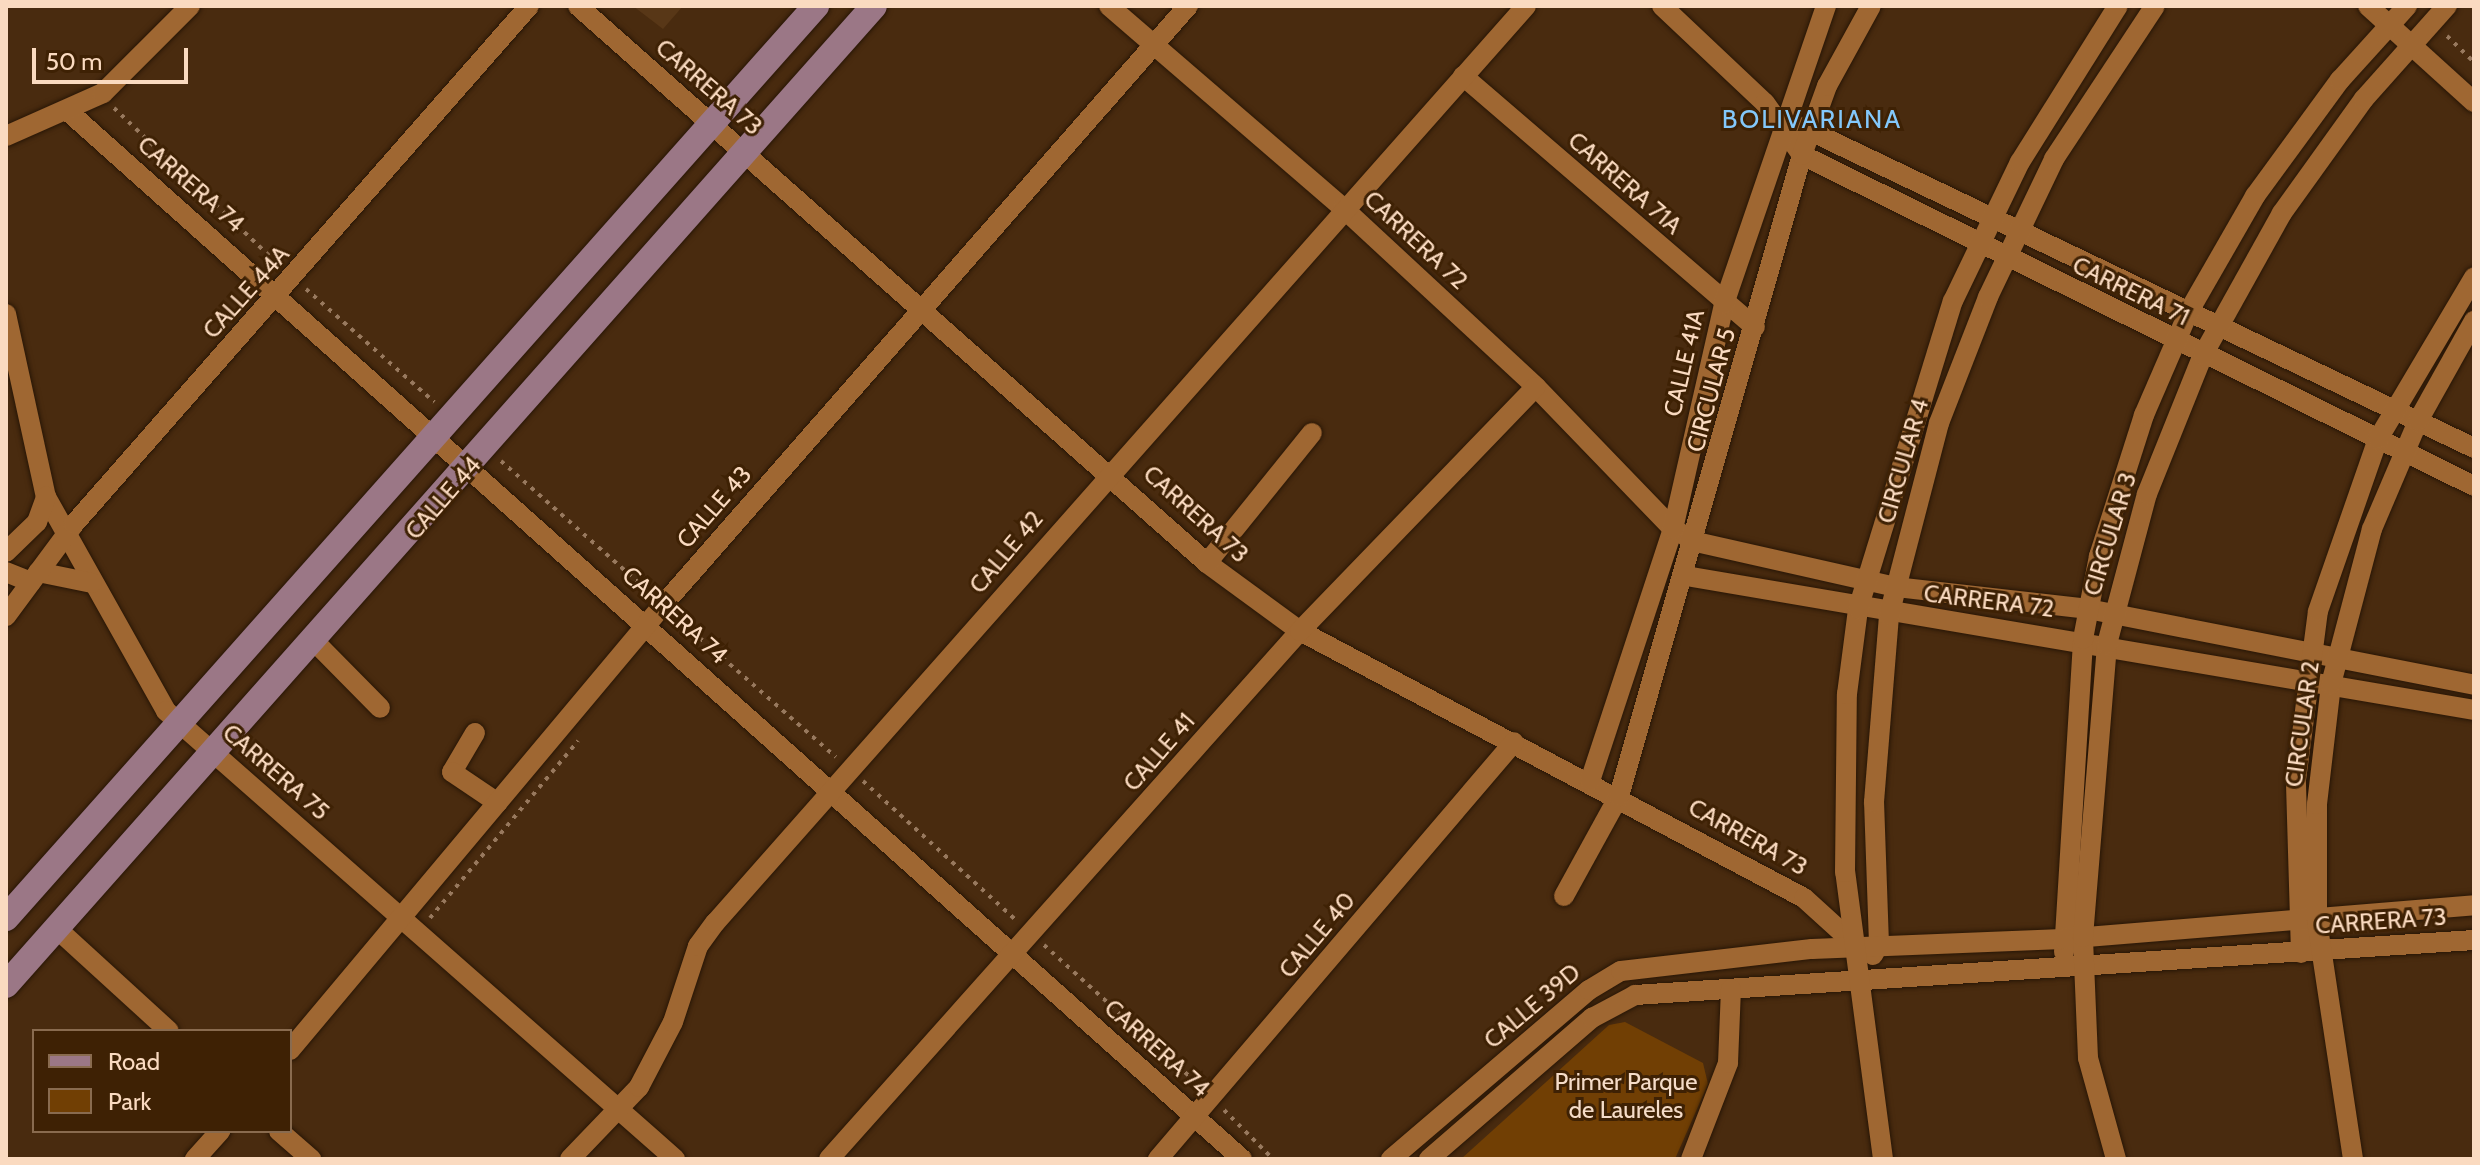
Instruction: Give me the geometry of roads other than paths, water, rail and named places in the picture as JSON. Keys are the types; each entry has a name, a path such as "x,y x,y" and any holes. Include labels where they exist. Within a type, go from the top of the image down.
{"main road":[{"name":"CALLE 44","path":"6,918 183,726 816,6"},
{"name":"CALLE 44","path":"6,985 55,927 484,462 744,152 874,6"}],"street":[{"path":"6,136 70,113 103,93 190,6"},
{"name":"CALLE 44A","path":"6,616 65,535 529,6"},
{"name":"CARRERA 73","path":"578,6 1109,471 1207,563 1300,631 1619,796 1813,903 1868,946 2073,938 2474,905"},
{"name":"CARRERA 72","path":"1109,6 1343,208 1536,387 1673,529 1696,542 1896,587 2088,609 2474,685"},
{"name":"CALLE 43","path":"292,1048 663,605 1188,6"},
{"name":"CALLE 42","path":"570,1159 639,1087 673,1022 698,946 853,772 1109,471 1526,6"},
{"path":"1662,6 1783,123 1802,155"},
{"name":"CALLE 41A","path":"1590,781 1673,529 1724,304 1783,123 1826,6"},
{"name":"CIRCULAR 5","path":"1564,896 1619,796 1696,542 1802,155 1827,86 1871,6"},
{"name":"CIRCULAR 4","path":"1868,946 1845,872 1847,694 1864,581 1913,413 1977,246 2082,58 2118,6"},
{"name":"CIRCULAR 4","path":"1883,1159 1860,975 1868,946 1874,802 1889,615 1939,423 2006,259 2106,74 2155,6"},
{"path":"2368,6 2474,102"},
{"name":"CIRCULAR 3","path":"2116,1159 2088,1058 2073,938 2083,639 2119,485 2189,311 2255,196 2407,6"},
{"name":"CIRCULAR 3","path":"2073,938 2107,644 2147,494 2203,355 2282,213 2411,45 2447,6"},
{"path":"2082,58 2106,74"},
{"name":"CARRERA 71A","path":"1463,76 1724,304 1755,327"},
{"name":"CARRERA 74","path":"70,113 437,435 484,462 647,624 1242,1159"},
{"name":"CARRERA 71","path":"1783,123 1813,130 2474,448"},
{"name":"CARRERA 71","path":"1802,155 1977,246 2474,486"},
{"path":"2255,196 2282,213"},
{"name":"CIRCULAR 2","path":"2353,1159 2311,952 2296,780 2305,680 2333,555 2378,439 2474,277"},
{"name":"CARRERA 75","path":"6,314 14,393 46,497 166,711 675,1159"},
{"name":"CIRCULAR 2","path":"2308,921 2317,804 2336,658 2372,529 2403,452 2474,321"},
{"name":"CALLE 41","path":"829,1159 1033,935 1300,631 1536,387"},
{"path":"1913,413 1939,423"},
{"path":"1207,563 1312,433"},
{"path":"6,552 37,522 46,497"},
{"name":"CARRERA 72","path":"1673,529 1686,576 1889,615 2083,639 2474,710"},
{"path":"6,572 92,583"},
{"path":"316,643 380,708"},
{"path":"475,733 452,772 498,803"},
{"name":"CALLE 40","path":"1158,1159 1213,1099 1514,742"},
{"path":"1813,903 1833,896 1845,872"},
{"path":"55,927 167,1029"},
{"name":"CARRERA 73","path":"1860,975 2311,952 2474,940"},
{"name":"CALLE 39D","path":"1391,1159 1589,990 1621,971 1868,946"},
{"name":"CALLE 39D","path":"1429,1159 1617,1001 1860,975"},
{"path":"1691,1159 1728,1063 1731,989"},
{"path":"195,1159 218,1133"},
{"path":"281,1133 311,1159"}],"district":[{"name":"BOLIVARIANA","path":"1812,120"}],"park label":[{"name":"Primer Parque de Laureles","path":"1626,1096"}]}
